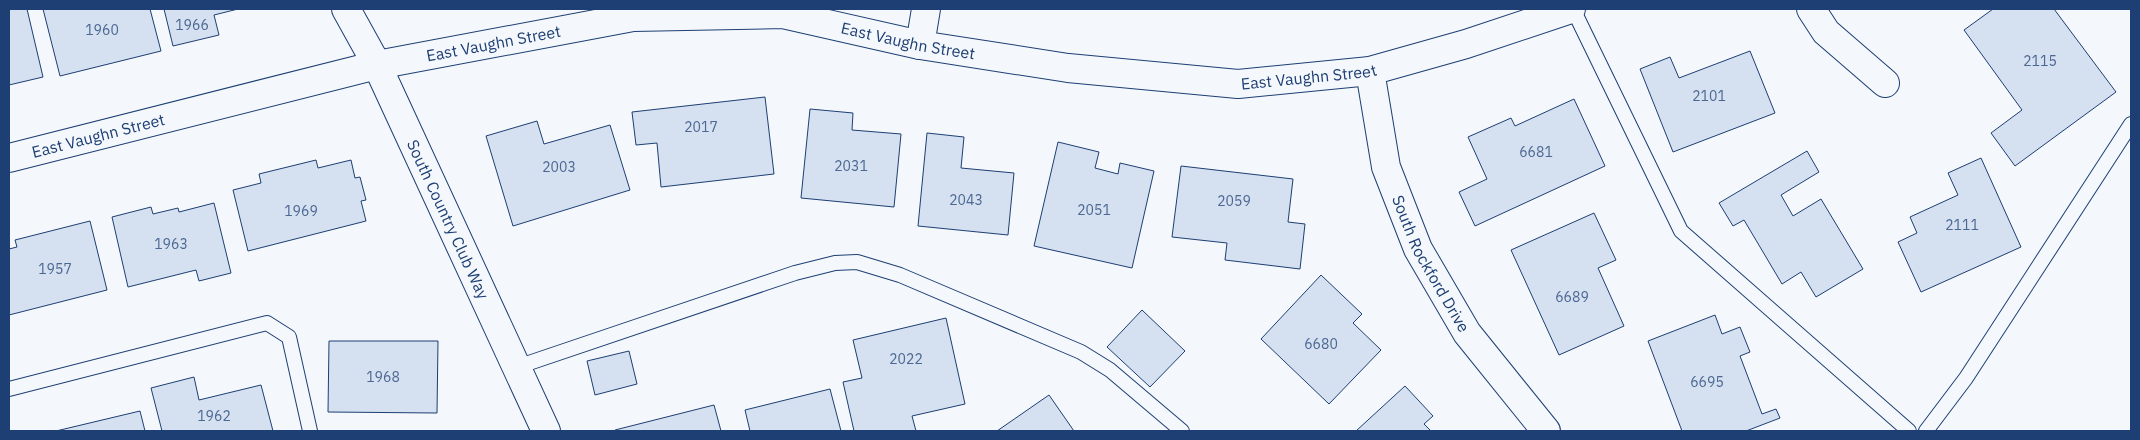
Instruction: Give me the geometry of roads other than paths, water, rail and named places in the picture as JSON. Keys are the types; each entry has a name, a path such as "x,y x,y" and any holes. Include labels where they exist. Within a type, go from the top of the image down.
{"street":[{"name":"South Country Club Way","path":"346,9 376,65 546,431"},
{"path":"920,45 926,9"},
{"name":"East Vaughn Street","path":"9,158 376,65 590,16 784,14 920,45 1068,68 1238,84 1370,71 1466,44 1572,9"},
{"path":"1811,9 1826,32 1885,83"},
{"name":"South Rockford Drive","path":"1370,71 1386,168 1418,248 1467,333 1546,431"}],"lane":[{"path":"1572,9 1681,231 1909,431"},
{"path":"1926,431 1966,378 2131,124"},
{"path":"517,367 795,273 835,263 857,262 900,275 1081,352 1110,370 1182,431"},
{"path":"9,388 267,323 289,338 310,431"}]}
